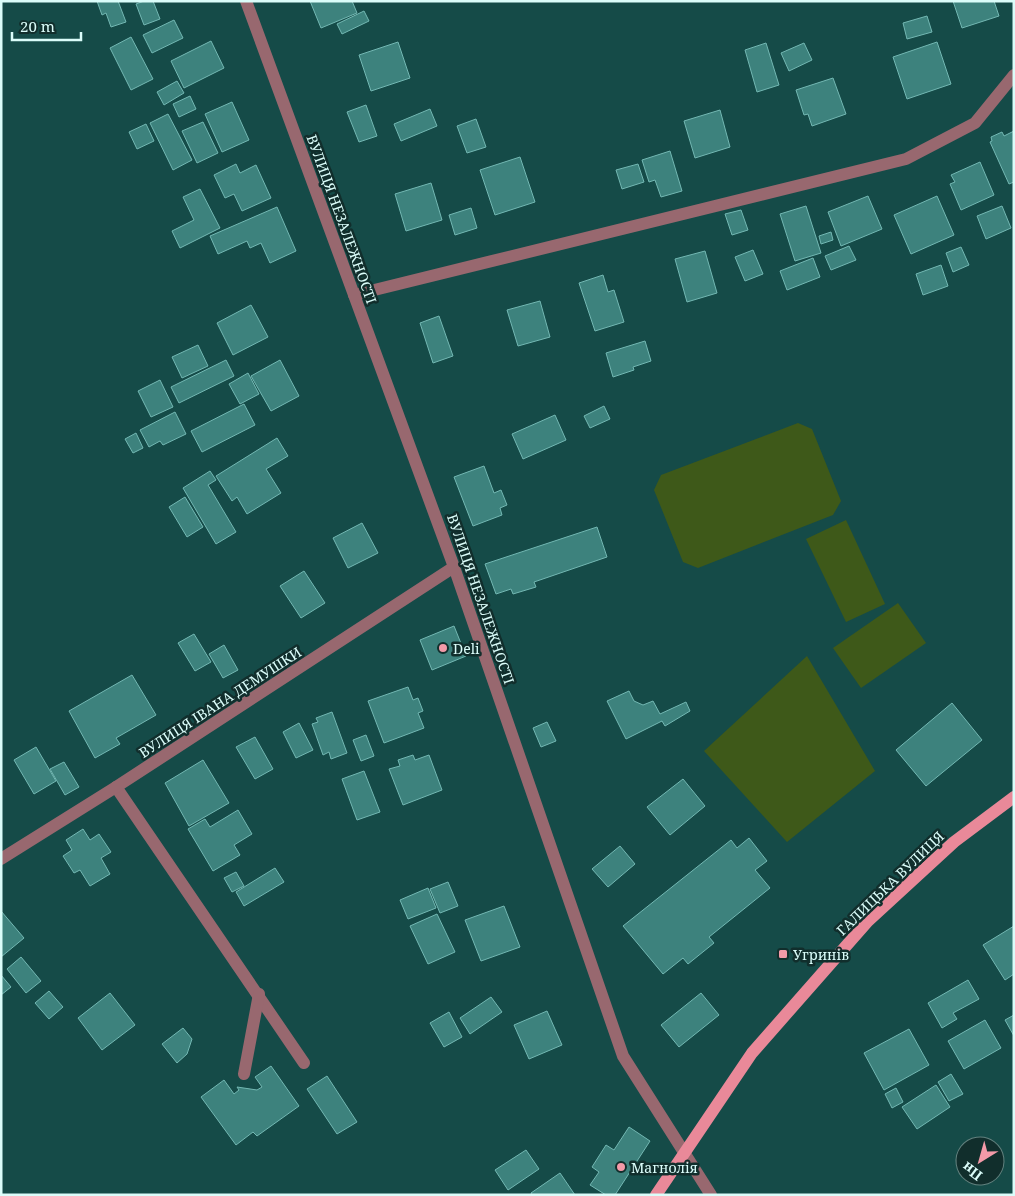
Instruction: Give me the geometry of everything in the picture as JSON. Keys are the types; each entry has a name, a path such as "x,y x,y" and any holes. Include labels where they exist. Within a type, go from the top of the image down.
{"main road":[{"name":"ГАЛИЦЬКА ВУЛИЦЯ","path":"656,1195 752,1053 868,921 954,842 1014,797"}],"street":[{"name":"ВУЛИЦЯ НЕЗАЛЕЖНОСТІ","path":"246,1 454,567 623,1056 711,1195"},
{"path":"354,295 906,159 975,123 1014,75"},
{"name":"ВУЛИЦЯ ІВАНА ДЕМУШКИ","path":"1,859 116,788 454,567"},
{"path":"116,788 259,994 304,1063"},
{"path":"244,1074 259,994"}],"green space":[{"path":"798,423 812,429 841,501 833,515 698,568 683,562 654,490 661,475"},
{"path":"846,520 885,604 846,622 806,539"},
{"path":"898,603 926,643 861,688 833,648"},
{"path":"807,656 875,771 787,842 704,751"}],"building":[{"path":"97,1 118,1 126,22 111,27 106,13 102,15"},
{"path":"144,1 153,1 160,19 144,25 136,4"},
{"path":"310,1 352,1 357,13 321,28"},
{"path":"953,1 994,1 999,16 962,28"},
{"path":"364,11 369,21 342,34 337,24"},
{"path":"927,16 932,32 907,39 903,23"},
{"path":"174,20 183,38 152,53 143,35"},
{"path":"131,37 153,79 131,90 110,48"},
{"path":"211,41 224,68 184,88 171,61"},
{"path":"398,42 410,78 371,91 359,55"},
{"path":"937,42 951,84 907,99 893,57"},
{"path":"766,43 779,85 757,92 745,50"},
{"path":"804,43 812,60 789,71 781,53"},
{"path":"833,78 846,114 812,126 808,114 804,115 796,90"},
{"path":"177,81 184,93 164,105 157,92"},
{"path":"190,96 196,109 179,117 173,104"},
{"path":"232,102 249,140 222,152 205,114"},
{"path":"366,105 377,136 359,142 347,112"},
{"path":"430,109 437,126 401,141 394,124"},
{"path":"720,110 730,147 695,158 684,121"},
{"path":"168,114 192,160 173,170 150,123"},
{"path":"476,119 486,147 467,153 457,126"},
{"path":"203,122 218,153 197,163 182,131"},
{"path":"146,124 154,141 137,149 129,132"},
{"path":"1014,131 1014,182 1009,184 990,142 992,141 991,137 1002,132 1004,136"},
{"path":"670,151 682,191 661,197 655,180 649,182 642,160"},
{"path":"520,157 535,202 495,215 480,170"},
{"path":"980,162 994,195 961,210 950,184 955,182 951,175"},
{"path":"236,164 240,173 256,165 271,198 242,211 234,194 225,198 214,175"},
{"path":"638,164 644,182 622,189 616,170"},
{"path":"431,183 442,220 406,231 395,194"},
{"path":"200,189 220,228 180,248 172,231 194,220 183,197"},
{"path":"868,196 882,229 841,246 828,212"},
{"path":"937,196 954,235 911,254 894,215"},
{"path":"806,206 821,253 795,261 780,214"},
{"path":"1002,206 1011,228 986,239 977,216"},
{"path":"277,207 296,251 270,263 261,243 250,248 247,241 218,254 210,236"},
{"path":"471,208 477,228 455,235 449,215"},
{"path":"741,210 748,230 732,235 725,214"},
{"path":"831,232 833,240 821,244 819,236"},
{"path":"849,246 856,260 831,270 825,256"},
{"path":"961,247 969,265 953,272 946,253"},
{"path":"753,250 763,274 745,281 735,257"},
{"path":"705,251 717,293 687,302 675,259"},
{"path":"813,258 820,277 787,290 780,271"},
{"path":"941,265 948,286 923,295 916,274"},
{"path":"603,275 608,292 614,290 624,322 595,331 579,283"},
{"path":"540,301 550,337 518,346 507,310"},
{"path":"251,305 268,337 233,355 217,323"},
{"path":"439,316 453,356 433,363 420,323"},
{"path":"645,341 651,361 633,367 634,370 613,377 606,353"},
{"path":"198,345 208,366 182,378 172,357"},
{"path":"226,360 234,376 179,403 171,387"},
{"path":"280,360 299,396 271,411 251,376"},
{"path":"248,373 259,394 240,404 229,384"},
{"path":"160,380 173,407 151,417 138,391"},
{"path":"244,404 255,425 202,452 191,431"},
{"path":"604,406 610,419 590,428 584,416"},
{"path":"175,412 186,434 163,445 160,441 149,447 140,430"},
{"path":"555,415 566,440 523,459 512,434"},
{"path":"136,433 143,448 133,453 125,439"},
{"path":"277,438 288,456 266,469 281,493 247,514 237,497 232,501 216,476"},
{"path":"484,466 494,493 501,490 507,505 500,508 502,515 473,526 454,477"},
{"path":"210,471 216,480 208,485 236,532 216,544 183,488"},
{"path":"185,497 203,527 187,537 169,507"},
{"path":"362,523 378,553 348,568 333,538"},
{"path":"597,527 607,557 534,582 536,587 513,594 511,589 496,594 485,564"},
{"path":"304,571 325,603 301,618 280,586"},
{"name":"Deli","path":"454,626 466,656 432,670 420,640"},
{"path":"194,634 211,662 195,671 178,643"},
{"path":"224,645 238,670 223,678 209,654"},
{"path":"132,675 156,715 116,738 120,744 95,758 69,711"},
{"path":"408,687 413,700 418,698 423,711 418,713 424,728 384,743 368,701"},
{"path":"629,691 634,701 643,705 653,701 660,714 686,702 690,711 665,726 662,721 626,739 607,701"},
{"path":"952,703 982,740 926,786 896,750"},
{"path":"332,712 347,753 331,759 329,752 323,755 312,724 318,722 316,718"},
{"path":"547,722 556,741 541,747 533,728"},
{"path":"299,723 313,750 296,758 283,732"},
{"path":"366,735 374,756 361,761 353,740"},
{"path":"255,737 273,769 255,779 236,747"},
{"path":"36,747 56,781 34,794 14,760"},
{"path":"413,755 415,760 429,755 442,790 403,805 389,769 400,766 398,760"},
{"path":"203,760 229,803 189,826 165,783"},
{"path":"64,762 79,787 65,795 50,769"},
{"path":"364,771 380,812 357,820 342,779"},
{"path":"683,779 705,806 670,835 647,807"},
{"path":"238,810 252,834 234,845 240,855 213,871 188,829 205,819 210,827"},
{"path":"83,829 90,840 99,834 111,852 101,858 110,874 90,886 80,870 74,873 63,856 72,850 66,840"},
{"path":"749,838 767,861 755,870 770,888 709,937 714,943 688,964 683,958 663,974 623,926 731,840 737,848"},
{"path":"620,846 635,864 608,887 592,869"},
{"path":"275,868 284,882 244,906 236,892"},
{"path":"236,872 244,886 232,892 224,878"},
{"path":"448,882 458,906 440,913 430,889"},
{"path":"428,888 436,908 408,919 400,900"},
{"path":"504,906 520,947 481,961 465,920"},
{"path":"1,911 24,938 1,957"},
{"path":"437,914 455,952 428,964 410,926"},
{"path":"1014,926 1014,974 1005,980 983,945"},
{"path":"21,957 41,981 26,993 7,969"},
{"path":"1,975 11,987 1,995"},
{"path":"968,980 979,999 953,1013 957,1019 942,1028 928,1003"},
{"path":"49,991 63,1007 49,1019 35,1003"},
{"path":"110,993 135,1025 102,1050 78,1018"},
{"path":"701,993 719,1015 679,1047 661,1025"},
{"path":"491,997 502,1012 470,1034 460,1018"},
{"path":"547,1011 562,1045 529,1059 514,1025"},
{"path":"449,1012 462,1037 444,1047 430,1023"},
{"path":"1014,1015 1014,1036 1005,1020"},
{"path":"985,1020 1001,1048 964,1069 948,1041"},
{"path":"183,1028 192,1039 187,1054 177,1063 162,1044"},
{"path":"909,1029 929,1065 884,1090 864,1053"},
{"path":"271,1066 299,1106 257,1136 253,1132 236,1145 201,1097 224,1080 234,1094 239,1090 237,1087 257,1090 262,1087 255,1077"},
{"path":"951,1074 963,1094 949,1101 938,1082"},
{"path":"327,1076 357,1122 337,1134 307,1089"},
{"path":"936,1085 950,1107 917,1129 902,1107"},
{"path":"896,1088 903,1102 892,1108 885,1094"},
{"path":"629,1127 650,1141 615,1195 606,1195 590,1185 599,1172 592,1167 606,1145 614,1150"},
{"path":"526,1150 539,1169 508,1190 495,1170"},
{"path":"560,1173 575,1195 532,1195 531,1193"}],"place":[{"name":"Deli","path":"443,648"},
{"name":"Угринів","path":"783,954"},
{"name":"Магнолія","path":"621,1167"}]}
